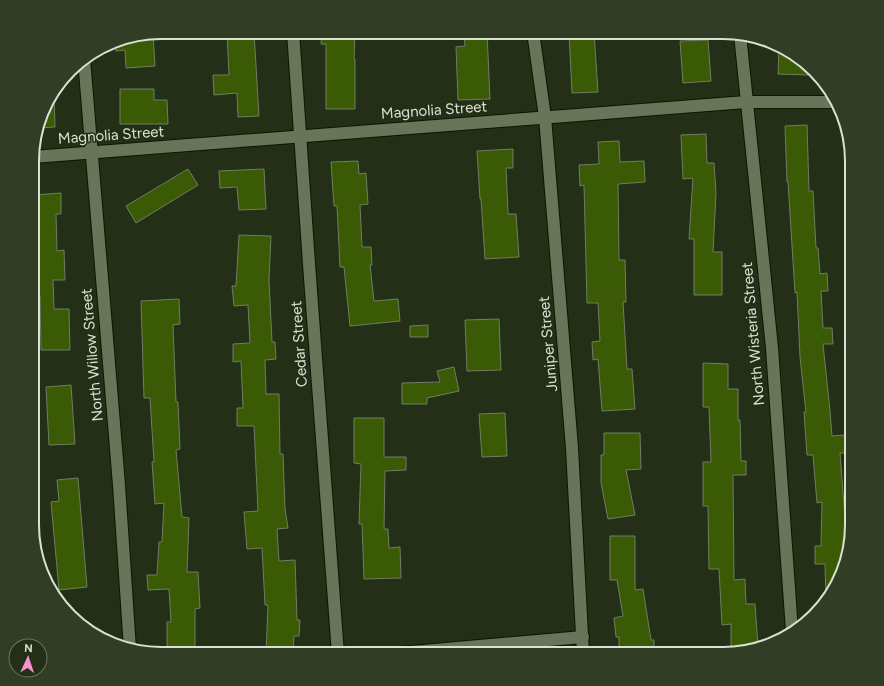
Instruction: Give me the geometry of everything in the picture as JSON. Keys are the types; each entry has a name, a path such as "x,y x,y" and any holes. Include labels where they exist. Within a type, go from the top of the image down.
{"street":[{"name":"Cedar Street","path":"294,39 338,647"},
{"name":"Juniper Street","path":"535,39 545,117 572,448 583,647"},
{"name":"North Wisteria Street","path":"741,40 772,348 792,626"},
{"name":"North Willow Street","path":"85,66 119,485 130,643"},
{"name":"Magnolia Street","path":"39,156 746,102 830,102"},
{"path":"534,647 582,637"}],"building":[{"path":"153,39 155,66 126,68 125,50 116,51 116,48 122,45"},
{"path":"227,39 254,39 259,116 238,117 237,93 214,95 213,75 229,75"},
{"path":"321,39 355,39 355,109 326,109 326,44 321,44"},
{"path":"464,39 487,39 490,99 458,100 456,47 465,46"},
{"path":"569,39 594,39 598,92 572,93"},
{"path":"708,40 711,81 683,83 680,41"},
{"path":"779,52 791,59 804,69 808,75 778,74"},
{"path":"120,89 154,89 154,100 167,100 168,124 120,124"},
{"path":"54,101 55,127 43,128"},
{"path":"807,125 809,191 813,191 816,248 818,248 820,274 827,273 828,291 821,291 823,328 832,328 833,344 823,344 832,436 845,435 845,453 840,453 845,533 841,557 836,572 826,592 825,564 815,564 815,546 821,546 822,502 817,503 813,455 807,455 804,412 806,412 800,357 797,292 795,293 787,182 785,126"},
{"path":"706,134 707,163 714,163 716,193 713,252 722,252 722,295 694,295 694,239 689,239 693,178 683,179 681,135"},
{"path":"619,141 620,162 644,161 645,182 618,184 619,260 625,260 626,302 623,302 627,369 632,369 635,409 602,411 598,359 593,360 592,342 600,341 598,303 587,303 584,185 580,186 579,165 599,164 598,142"},
{"path":"513,149 513,168 506,168 508,214 516,214 519,257 485,259 477,151"},
{"path":"358,161 359,174 366,173 368,204 360,205 362,247 371,247 372,265 370,265 374,301 398,299 400,321 350,326 344,267 340,267 337,206 334,206 331,162"},
{"path":"188,169 198,185 136,223 126,206"},
{"path":"264,169 266,209 239,210 237,187 220,188 219,171"},
{"path":"61,193 61,214 56,214 57,251 64,250 65,280 53,280 54,309 69,309 70,350 41,350 39,296 39,195"},
{"path":"239,235 271,236 269,280 272,342 275,342 276,359 265,360 266,394 279,394 280,454 283,454 285,509 288,528 277,529 279,561 295,560 297,620 300,620 299,636 294,636 293,647 266,647 268,605 265,605 262,548 247,549 244,512 258,511 254,426 237,426 237,408 243,408 241,361 233,362 233,344 250,343 248,305 234,306 232,286 236,286"},
{"path":"179,299 180,324 173,325 176,402 178,402 180,449 176,450 182,517 189,518 187,572 198,572 200,608 195,609 195,647 167,647 167,622 171,622 169,589 148,590 147,575 157,575 159,542 162,542 164,503 155,504 150,398 144,398 141,301"},
{"path":"499,319 501,370 467,371 465,320"},
{"path":"428,325 428,337 410,337 410,326"},
{"path":"703,363 728,364 728,389 738,389 738,420 740,420 741,461 746,461 746,475 733,475 734,580 745,579 746,604 755,604 758,642 747,645 731,647 731,624 722,625 719,569 709,569 708,506 703,506 703,462 711,462 709,407 703,407"},
{"path":"454,367 459,391 427,398 427,404 402,404 402,383 440,382 437,371"},
{"path":"71,385 75,444 49,445 46,387"},
{"path":"505,413 507,456 482,457 479,414"},
{"path":"354,418 384,418 384,457 406,457 406,470 385,471 384,529 388,529 389,548 400,547 401,578 364,579 362,524 359,524 361,464 354,463"},
{"path":"604,433 640,433 641,469 626,470 635,515 608,519 601,483 601,455 604,455"},
{"path":"78,478 87,587 59,590 51,502 59,501 57,480"},
{"path":"610,536 635,536 635,590 643,589 651,640 654,640 654,647 619,647 619,637 616,637 614,618 623,616 617,580 610,580"}]}
